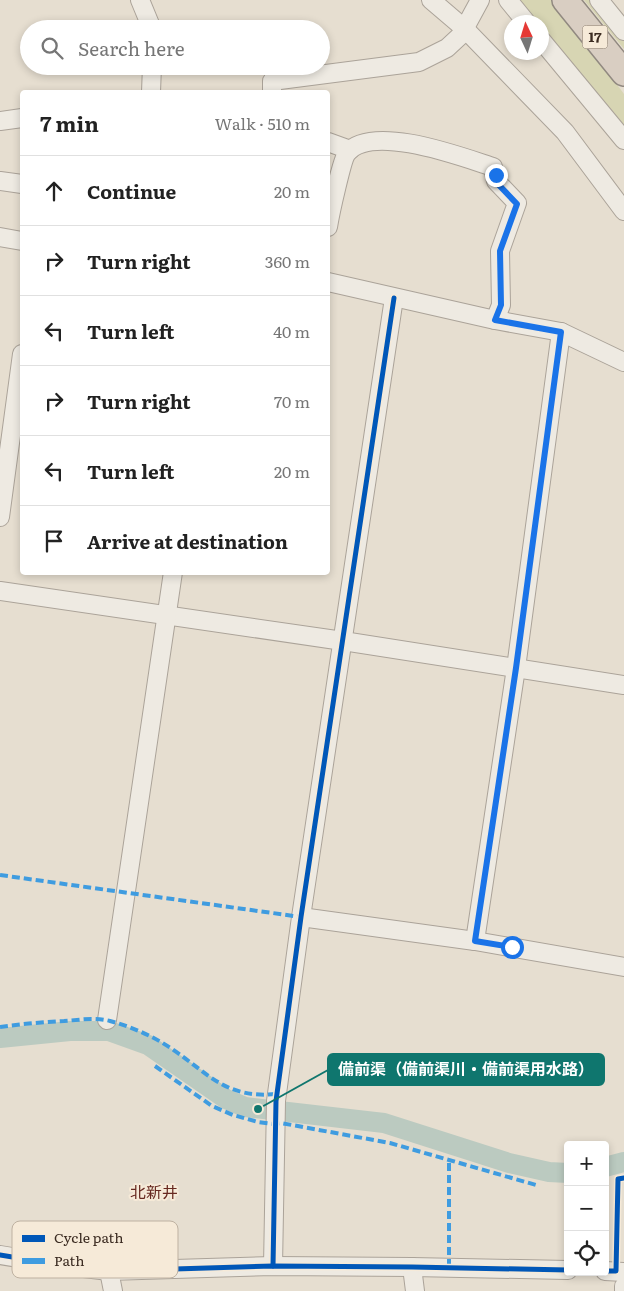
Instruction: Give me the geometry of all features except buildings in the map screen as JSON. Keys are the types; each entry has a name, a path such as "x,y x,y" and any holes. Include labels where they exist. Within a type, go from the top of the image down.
{"highway":[{"name":"17","path":"565,0 624,73"}],"street":[{"path":"140,0 148,20"},
{"path":"431,0 465,29 565,132 624,211"},
{"path":"330,74 419,62 446,48 461,35 480,0"},
{"path":"508,0 520,15"},
{"path":"599,0 624,31"},
{"path":"549,49 624,140"},
{"path":"151,90 152,75"},
{"path":"272,90 272,82 323,75"},
{"path":"0,121 20,118"},
{"path":"330,218 346,154 358,144 390,141 437,148 494,167 496,182 517,204 500,251 501,305 495,320"},
{"path":"330,143 350,150"},
{"path":"0,181 20,184"},
{"path":"0,237 20,241"},
{"path":"330,282 495,320 561,332 624,362"},
{"path":"273,1266 275,1109 301,917 394,298"},
{"path":"475,941 516,668 561,332"},
{"path":"0,517 20,369"},
{"path":"107,1020 174,575"},
{"path":"0,591 343,641 624,685"},
{"path":"301,917 475,941 624,967"},
{"path":"178,1269 273,1266 564,1270"},
{"path":"412,1267 415,1291"},
{"path":"609,1271 624,1272"},
{"path":"110,1278 113,1291"},
{"path":"624,1286 624,1291"}],"shaded area":[{"path":"516,0 554,0 624,94 624,129 549,38 549,15 529,15"},
{"path":"584,0 595,0 624,38 624,49"}],"waterway":[{"path":"0,1038 70,1031 109,1031 148,1045 226,1099 245,1107 384,1123 509,1163 549,1172 564,1173"},
{"path":"609,1166 624,1162"}],"marked path":[{"path":"0,875 301,917"},
{"path":"0,1027 87,1019 110,1021 134,1029 157,1040 208,1076 231,1089 259,1095 277,1094"},
{"path":"155,1066 212,1106 233,1115 258,1122 281,1123 390,1143 536,1185"},
{"path":"449,1160 449,1267"}],"cycle path":[{"path":"273,1266 276,1101 301,917 394,298"},
{"path":"609,1271 616,1271 618,1179 624,1178"},
{"path":"0,1255 12,1257"},
{"path":"178,1269 273,1266 564,1270"}],"place":[{"name":"備前渠（備前渠川・備前渠用水路）","path":"258,1109"}],"district":[{"name":"北新井","path":"154,1192"}],"route":[{"path":"496,175 496,182 517,204 500,251 501,305 495,320 561,332 516,668 475,941 512,947"}]}
